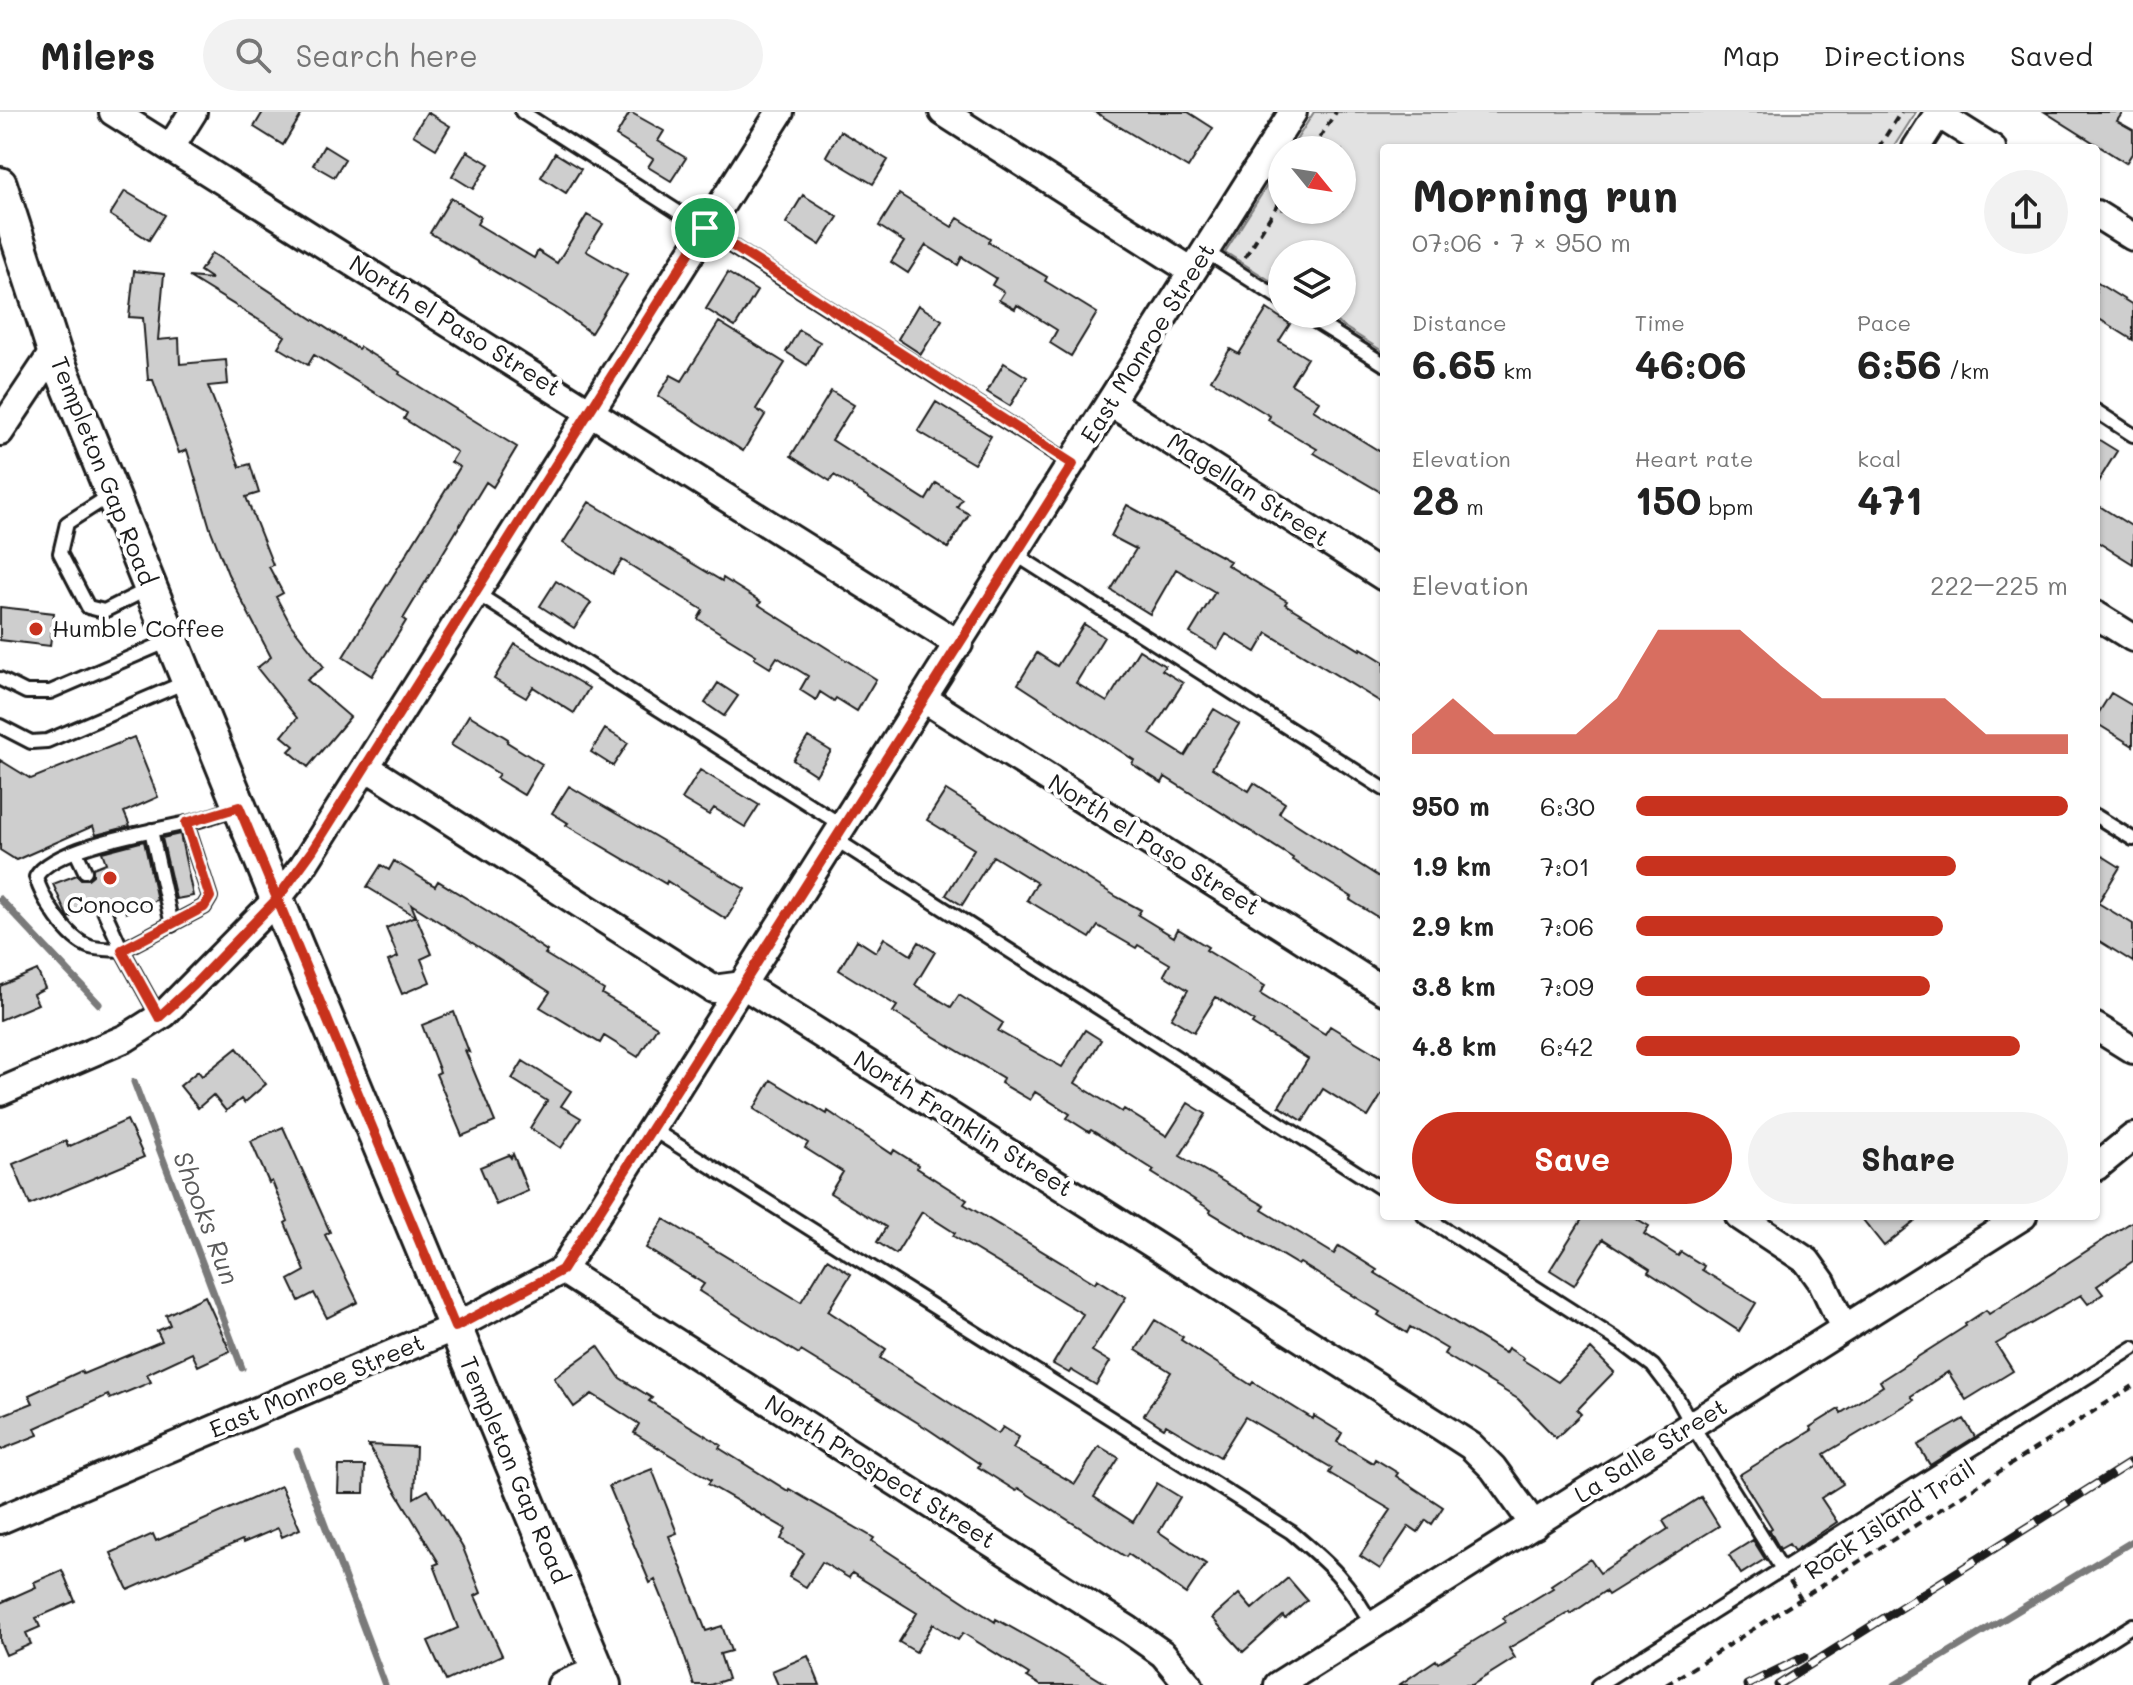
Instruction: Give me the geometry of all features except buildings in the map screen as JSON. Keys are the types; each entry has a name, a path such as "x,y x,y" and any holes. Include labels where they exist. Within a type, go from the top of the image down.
{"street":[{"name":"North el Paso Street","path":"113,112 959,644"},
{"path":"171,147 193,112"},
{"path":"0,1092 126,1038 159,1017 277,899 303,866 780,112"},
{"path":"943,112 1199,261"},
{"name":"East Monroe Street","path":"0,1520 455,1327 562,1270 1293,112"},
{"path":"1919,144 1939,113 1986,144"},
{"name":"Templeton Gap Road","path":"0,184 54,351 239,807 601,1678"},
{"path":"2100,216 2133,237"},
{"path":"0,432 54,351"},
{"name":"Magellan Street","path":"1111,403 1380,574"},
{"path":"2100,617 2133,638"},
{"name":"North el Paso Street","path":"924,699 1380,988"},
{"path":"366,767 713,989 743,985"},
{"name":"North Franklin Street","path":"743,985 1471,1446 1493,1468 1534,1525"},
{"path":"2100,1029 2133,1050"},
{"path":"2100,1164 2133,1137"},
{"path":"1745,1220 1807,1261 1822,1282 1844,1328"},
{"name":"La Salle Street","path":"1278,1685 2011,1220"},
{"name":"North Prospect Street","path":"562,1270 1129,1630 1163,1654 1189,1685"},
{"path":"561,1685 601,1678"}],"lane":[{"path":"522,112 1073,464"},
{"path":"1199,261 1268,293"},
{"path":"1326,328 1380,362"},
{"path":"2100,414 2133,435"},
{"path":"112,494 67,523 60,553 88,607 104,611 150,588"},
{"path":"1015,554 1380,786"},
{"path":"476,593 1380,1187"},
{"path":"0,679 26,692 50,692 171,640"},
{"path":"0,726 31,742 47,741 188,681"},
{"path":"186,823 210,897 204,907 122,950 87,946 63,926 39,890 36,877 39,871 76,852 117,837 186,823 239,807"},
{"path":"2100,818 2133,839"},
{"path":"151,830 172,925"},
{"path":"76,852 85,871"},
{"path":"101,904 159,1017"},
{"path":"652,1129 1291,1532 1334,1568 1359,1599 1372,1626"},
{"path":"1430,1220 1653,1366 1676,1396 1782,1569"},
{"path":"1598,1685 2133,1348"},
{"path":"2038,1685 2133,1625"}],"path":[{"path":"1321,136 1336,112"},
{"path":"1881,144 1901,112"},
{"path":"1242,261 1268,220"},
{"name":"Rock Island Trail","path":"1666,1685 2133,1386"}],"shaded area":[{"path":"1314,112 1916,112 1896,144 1380,144 1380,349 1346,328 1356,328 1356,240 1268,240 1268,279 1225,252 1268,184 1268,224 1356,224 1356,136 1299,136"}],"waterway":[{"name":"Shooks Run","path":"0,899 99,1004"},
{"name":"Shooks Run","path":"134,1082 242,1368"},
{"name":"Shooks Run","path":"297,1451 385,1685"},
{"path":"1895,1685 2133,1541"}],"railway":[{"path":"1778,1685 2133,1461"},
{"path":"1747,1685 1804,1657"}],"place":[{"name":"Humble Coffee","path":"36,629"},
{"name":"Conoco","path":"110,878"}],"route":[{"path":"705,228 303,866 277,899 159,1017 122,950 204,907 210,897 186,823 239,807 277,899 455,1327 562,1270 1073,464 705,228"}]}
